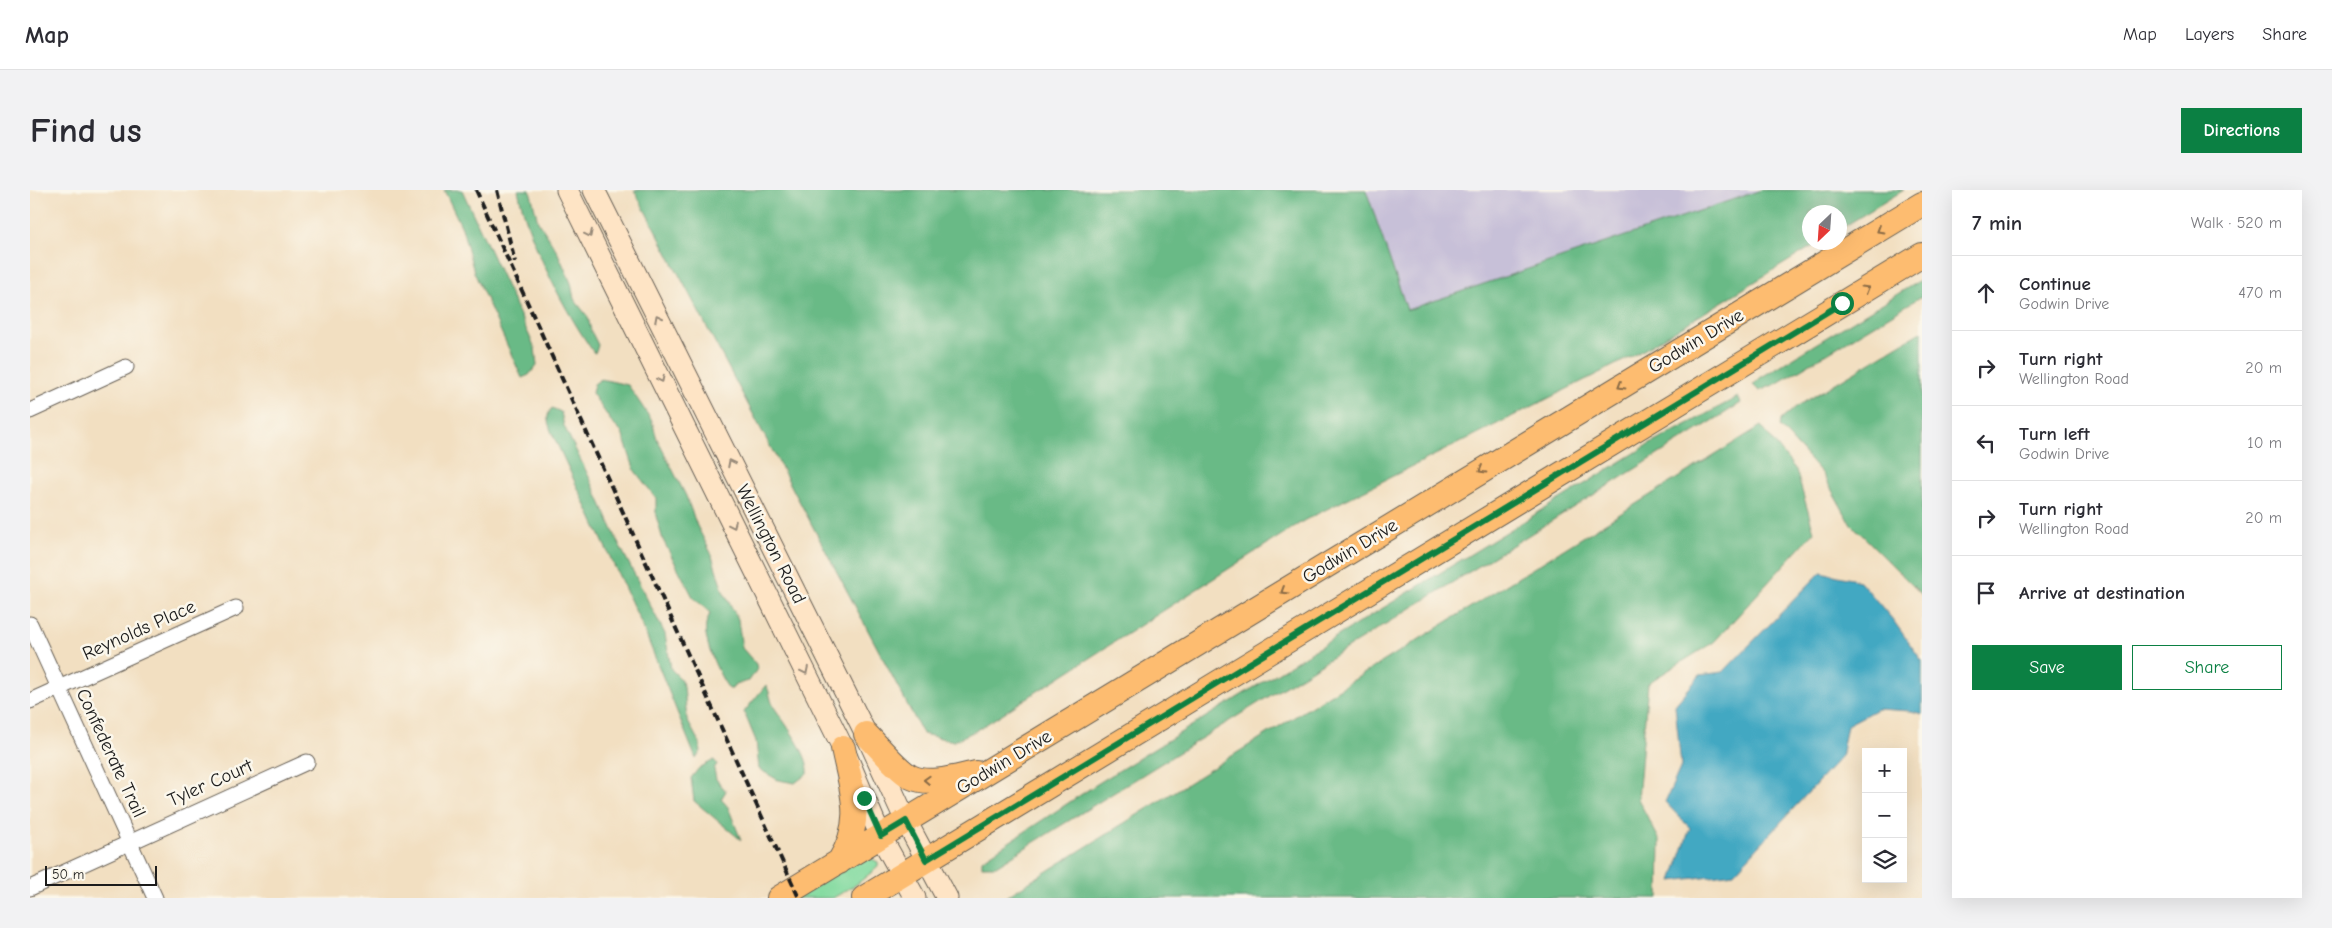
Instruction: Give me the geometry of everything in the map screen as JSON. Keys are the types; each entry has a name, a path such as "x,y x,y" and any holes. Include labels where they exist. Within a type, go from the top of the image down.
{"main road":[{"name":"Wellington Road","path":"567,190 843,748 881,836 915,898"},
{"name":"Wellington Road","path":"594,190 866,734 906,821 947,898"},
{"name":"Godwin Drive","path":"779,898 1922,204"},
{"path":"864,898 1922,255"},
{"path":"866,734 909,776 922,780 963,776 992,769"},
{"path":"839,862 848,848 854,833 856,813 843,748"}],"street":[{"path":"30,411 126,367"},
{"name":"Reynolds Place","path":"30,701 236,608"},
{"name":"Confederate Trail","path":"30,624 155,898"},
{"name":"Tyler Court","path":"30,888 307,762"}],"shaded area":[{"path":"709,190 1761,190 1407,310"}],"green space":[{"path":"444,190 462,190 535,348 537,365 529,375 522,378 474,272 462,228"},
{"path":"518,190 530,190 538,221 557,251 571,283 574,299 588,317 591,331 598,345 594,353 559,296 548,274 530,232"},
{"path":"634,190 1366,190 1407,310 1761,190 1904,190 1847,225 1847,205 1802,205 1802,250 1807,250 1637,354 1305,520 977,730 954,741 923,734"},
{"path":"1922,279 1922,296 1776,384 1759,391 1753,385 1760,378"},
{"path":"1922,331 1922,595 1851,524 1822,473 1780,427 1781,420 1796,407"},
{"path":"601,379 628,385 652,421 657,439 686,496 697,526 711,553 723,591 738,619 742,648 756,664 757,669 749,681 735,684 732,689 729,689 721,676 709,649 706,624 710,613 693,597 663,540 656,516 656,498 635,471 622,433 613,424 592,393 594,384"},
{"path":"1738,397 1741,403 996,866 982,866 982,860 1097,784 1643,448"},
{"path":"552,408 561,412 564,426 619,544 665,634 671,669 680,678 684,687 687,720 699,742 701,751 696,759 642,625 551,431 548,416"},
{"path":"1761,426 1796,470 1814,532 1714,642 1648,683 1638,799 1660,841 1659,898 1004,898"},
{"path":"766,685 773,705 805,757 808,773 795,783 778,780 759,769 756,741 744,712"},
{"path":"714,760 717,764 714,769 716,779 726,791 721,799 728,807 741,840 694,801 691,778 699,768"},
{"path":"859,859 872,859 878,862 878,867 857,884 833,898 792,898"}],"water":[{"path":"1821,572 1860,581 1893,620 1922,661 1922,714 1911,711 1877,709 1847,725 1841,757 1734,873 1672,881 1690,828 1665,802 1681,766 1675,705 1700,675 1723,672"}],"railway":[{"path":"476,190 799,898"},
{"path":"497,190 515,262"}],"route":[{"path":"864,798 881,836 906,821 926,860 1842,303"}]}
